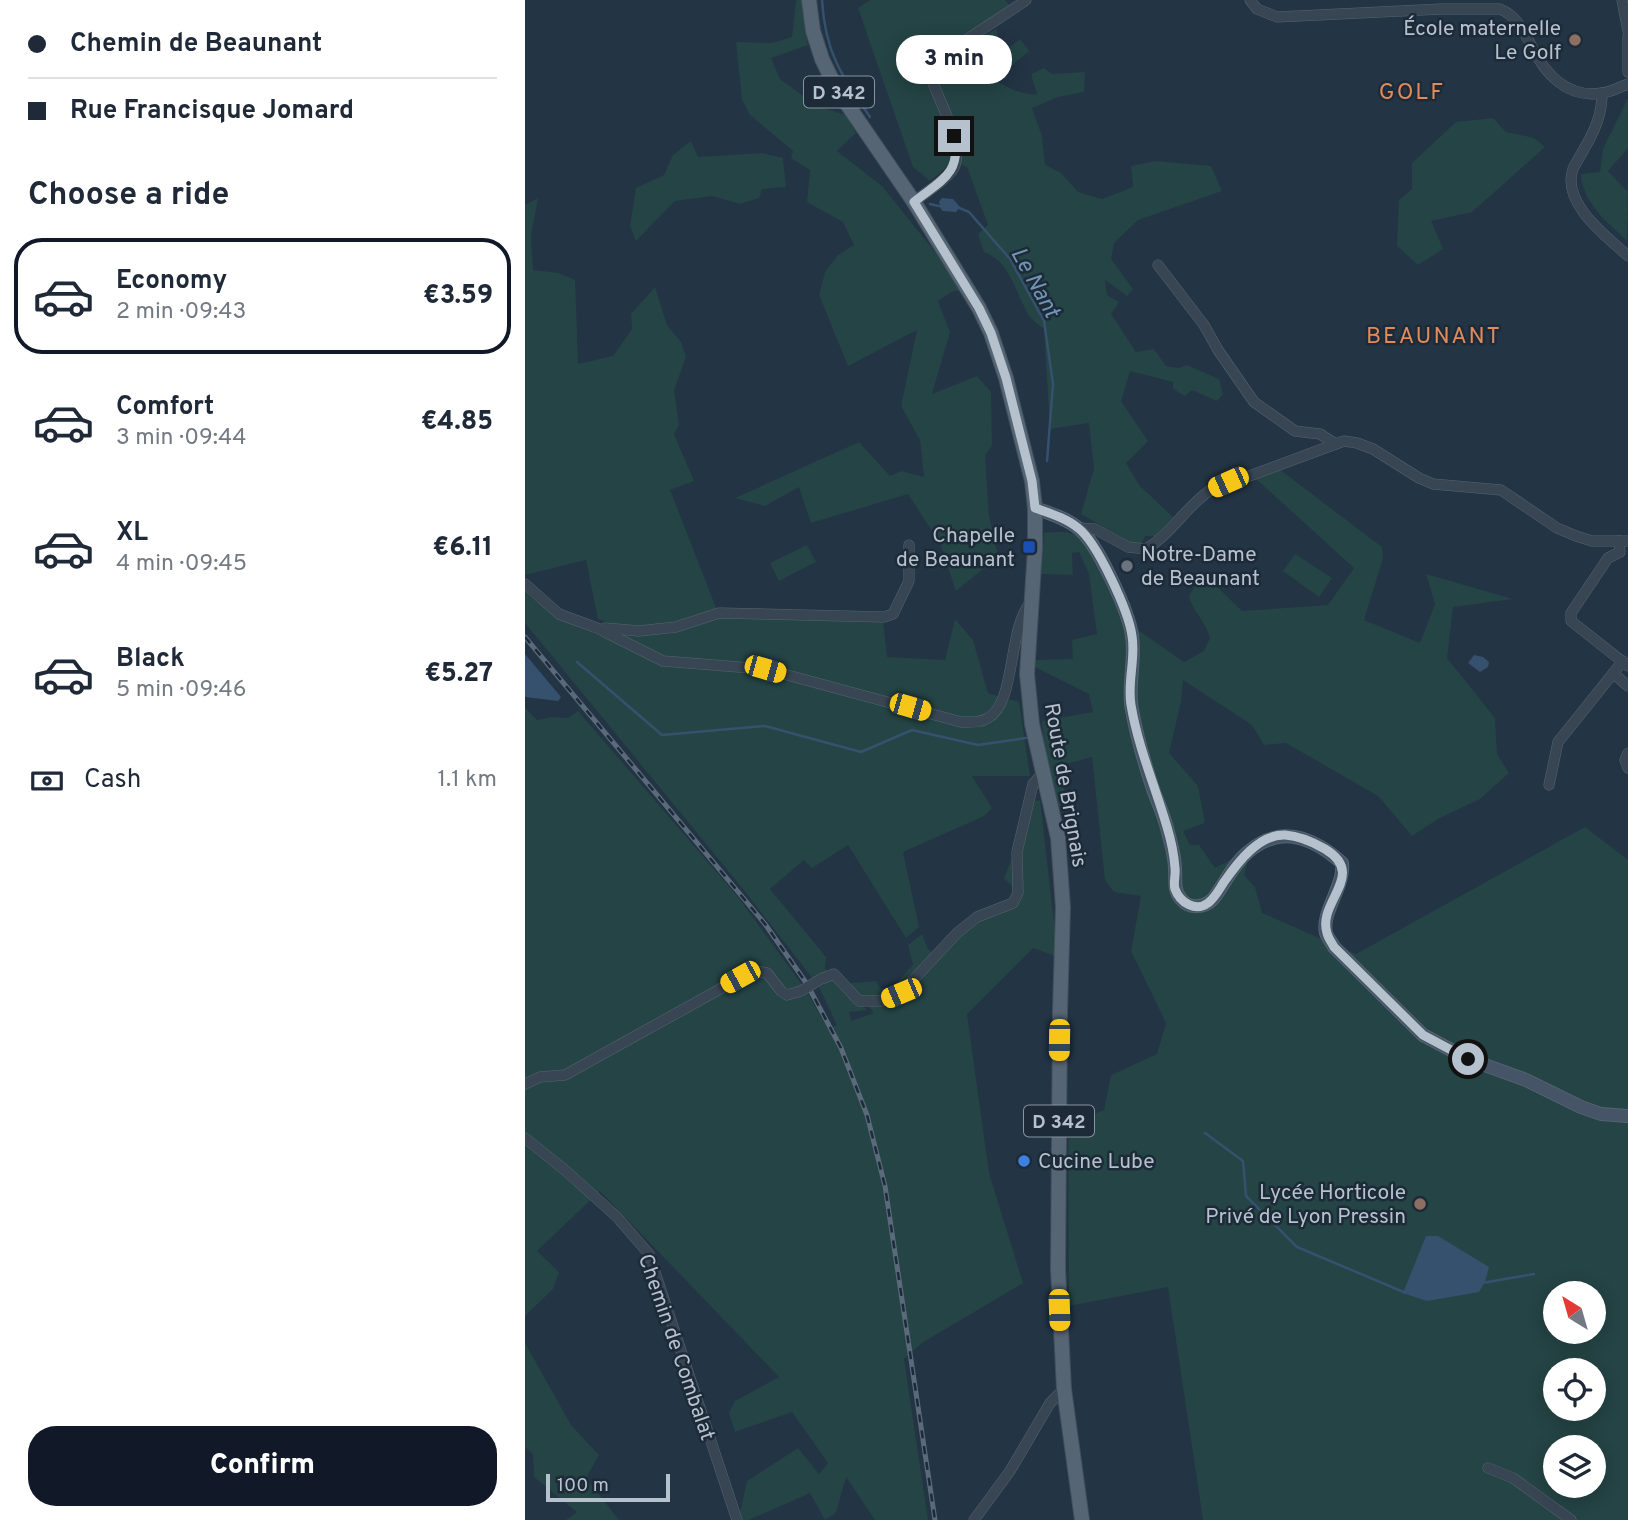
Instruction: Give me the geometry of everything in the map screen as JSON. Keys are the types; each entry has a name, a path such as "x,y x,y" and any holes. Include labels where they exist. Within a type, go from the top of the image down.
{"main road":[{"name":"D 342","path":"809,0 813,31 822,59 836,88 914,202 979,308 991,333 1006,378 1032,481 1035,508 1032,601"},
{"name":"Route de Brignais","path":"1032,601 1027,674 1031,724 1058,838 1063,907 1058,1269 1064,1389 1082,1520"}],"street":[{"path":"914,202 952,170 956,161 954,136 933,83 935,67 946,55 1026,0"},
{"path":"1249,0 1257,9 1277,17 1500,9 1519,23 1538,60 1551,77 1575,90 1602,93 1628,84"},
{"path":"1622,0 1628,31"},
{"path":"1628,36 1628,72"},
{"path":"1602,93 1602,112 1573,170 1572,186 1575,200 1587,216 1628,257"},
{"path":"1158,265 1204,325 1254,402 1295,430 1320,434 1334,443"},
{"path":"1079,528 1094,529 1128,547 1146,549 1166,534 1193,502 1209,491 1334,443 1357,443 1373,449 1433,484 1501,491 1557,528 1592,541 1624,548"},
{"path":"1035,508 1079,528 1091,542 1129,622 1133,638 1130,701 1147,770 1167,827 1175,869 1175,888 1181,900 1190,906 1202,906 1211,901 1247,853 1269,839 1284,835 1311,841 1342,863 1343,874 1327,918 1326,932 1334,947 1423,1035 1468,1059 1525,1080 1581,1107 1601,1114 1628,1116"},
{"path":"597,628 639,631 676,627 719,613 884,617 893,614 909,581 909,545"},
{"path":"1549,785 1558,742 1613,673 1625,664 1571,621 1571,612 1608,558 1624,548"},
{"path":"525,584 559,614 597,628 663,661 765,669 961,722 977,723 991,718 999,706 1014,657 1020,617 1032,601"},
{"path":"1613,673 1628,686"},
{"path":"1628,753 1625,760 1628,768"},
{"path":"525,1084 540,1077 565,1075 755,971 767,973 786,995 801,991 834,974 859,1001 882,1001 901,993 957,933 977,917 1013,903 1018,893 1017,852 1033,785 1042,774"},
{"name":"Chemin de Combalat","path":"525,1139 566,1171 617,1217 649,1254 737,1520"},
{"path":"974,1520 1010,1471 1051,1403 1064,1389"},
{"path":"1488,1468 1513,1478 1571,1520"}],"green space":[{"path":"796,0 804,0 804,26 808,45 771,58 780,79 817,106 846,115 856,133 837,151 882,186 935,252 961,291 953,291 938,301 950,332 932,394 977,376 991,392 992,446 985,455 989,516 1000,564 983,569 956,591 940,543 908,494 811,523 799,487 765,506 735,498 859,442 890,476 901,471 924,477 920,440 901,406 917,330 848,366 819,295 825,272 838,255 854,245 843,222 807,202 810,170 791,158 793,151 750,115 742,100 736,42 772,43 792,37"},
{"path":"870,0 1005,0 1011,7 928,71 948,109 937,77 939,70 961,49 997,29 998,82 1007,87 1021,93 1037,94 1031,74 1044,68 1052,74 1085,72 1084,92 1058,97 1032,108 1042,136 1045,165 1061,173 1078,192 1102,199 1133,187 1131,166 1155,161 1211,166 1222,191 1138,220 1114,243 1111,259 1133,289 1127,296 1105,280 1107,295 1119,302 1111,314 1136,352 1154,349 1166,366 1179,368 1187,365 1219,379 1223,394 1217,401 1192,390 1185,396 1173,389 1173,382 1130,371 1121,401 1148,441 1126,463 1139,485 1173,517 1157,536 1145,536 1142,543 1130,542 1081,514 1094,468 1089,423 1050,429 1044,329 1028,314 1000,262 984,252 978,234 988,225 967,167 954,161 930,181 913,167 858,8"},
{"path":"1020,39 1029,51 1010,67 1000,55"},
{"path":"1628,98 1628,148 1608,171 1628,192 1627,241 1591,203 1581,174 1600,172 1603,149"},
{"path":"1493,118 1506,132 1534,138 1545,147 1472,212 1431,221 1443,249 1418,265 1397,246 1399,200 1412,189 1412,163 1456,122"},
{"path":"691,141 698,157 762,153 783,158 786,187 762,189 759,198 740,204 712,196 675,201 636,241 630,226 636,188 664,175 673,155"},
{"path":"538,198 531,236 533,270 559,273 575,280 578,364 613,356 632,329 631,314 655,287 667,325 681,342 686,357 674,390 679,425 674,434 694,481 670,490 717,610 854,611 883,620 887,657 945,660 955,619 973,640 988,693 1019,702 1030,776 972,776 992,808 984,816 903,852 919,927 906,938 848,845 812,868 804,860 770,889 826,957 825,969 867,1010 849,1012 851,1021 874,1013 850,983 876,981 880,988 890,989 913,965 908,945 922,934 928,949 939,958 961,933 1020,894 1004,878 1035,801 1040,800 1058,957 1033,948 967,1014 989,1173 1023,1283 922,1343 904,1359 928,1520 875,1520 846,1477 836,1513 825,1520 810,1493 749,1520 743,1520 740,1513 747,1481 798,1448 819,1474 828,1463 792,1412 735,1432 729,1413 735,1401 779,1377 600,1191 537,1251 559,1272 553,1289 525,1316 525,708 537,720 568,718 578,711 738,897 803,986 798,989 803,997 808,994 828,1029 837,1025 819,987 824,985 821,977 813,979 743,889 525,623 525,592 563,619 605,638 610,623 598,619 586,560 525,575 525,205"},
{"path":"1279,469 1382,547 1383,558 1364,620 1420,643 1435,604 1426,574 1513,599 1453,607 1447,658 1495,718 1497,754 1509,773 1480,799 1438,819 1412,836 1378,796 1286,743 1264,745 1252,725 1183,680 1181,702 1169,753 1198,786 1205,823 1183,831 1190,845 1199,845 1215,868 1239,855 1249,856 1244,875 1255,887 1262,913 1356,954 1585,827 1628,860 1628,1520 1203,1520 1168,1287 1069,1306 1068,1124 1104,1110 1111,1075 1157,1054 1166,1023 1131,951 1141,896 1114,892 1105,880 1092,757 1066,764 1063,806 1058,810 1044,753 1042,721 1093,712 1089,694 1035,667 1035,660 1073,659 1072,640 1097,634 1089,574 1079,552 1072,553 1073,575 1041,574 1044,533 1069,533 1082,539 1101,567 1126,628 1138,630 1184,662 1204,651 1210,638 1189,597 1194,587 1207,577 1242,611 1328,605 1354,568 1255,478"},
{"path":"807,545 816,562 779,581 770,563"},
{"path":"1295,554 1332,578 1319,597 1283,571"},
{"path":"525,1343 571,1425 599,1455 586,1478 619,1520 566,1520 577,1512 534,1477 533,1454 525,1447"}],"water":[{"path":"942,198 953,199 960,207 956,212 942,211 939,202"},
{"path":"525,654 561,697 558,701 525,697"},
{"path":"1474,655 1489,662 1488,667 1480,672 1468,663"},
{"path":"1426,1236 1438,1236 1489,1267 1479,1292 1427,1301 1403,1293"}],"waterway":[{"name":"Le Nant","path":"822,0 827,34 836,62 870,117"},
{"name":"Le Nant","path":"930,204 943,207"},
{"name":"Le Nant","path":"957,207 969,212 1010,259 1044,321 1053,384 1047,461"},
{"path":"577,662 662,735 765,726 861,752 912,730 978,745 1026,738"},
{"path":"1205,1133 1243,1161 1246,1196 1297,1247 1406,1293"},
{"path":"1482,1283 1534,1274"}],"railway":[{"path":"525,637 765,924 807,984 841,1048 867,1115 885,1186 935,1520"}],"place":[{"name":"École maternelle Le Golf","path":"1575,40"},
{"name":"Chapelle de Beaunant","path":"1029,547"},
{"name":"Notre-Dame de Beaunant","path":"1127,566"},
{"name":"Cucine Lube","path":"1024,1161"},
{"name":"Lycée Horticole Privé de Lyon Pressin","path":"1420,1204"}],"district":[{"name":"GOLF","path":"1412,91"},
{"name":"BEAUNANT","path":"1434,335"}],"route":[{"path":"954,136 957,150 952,170 914,202 979,308 991,333 1006,378 1032,481 1035,508 1079,528 1091,542 1129,622 1133,638 1130,701 1147,770 1167,827 1175,869 1175,888 1181,900 1190,906 1202,906 1211,901 1247,853 1269,839 1284,835 1311,841 1342,863 1343,874 1327,918 1326,932 1334,947 1423,1035 1468,1059"}]}
